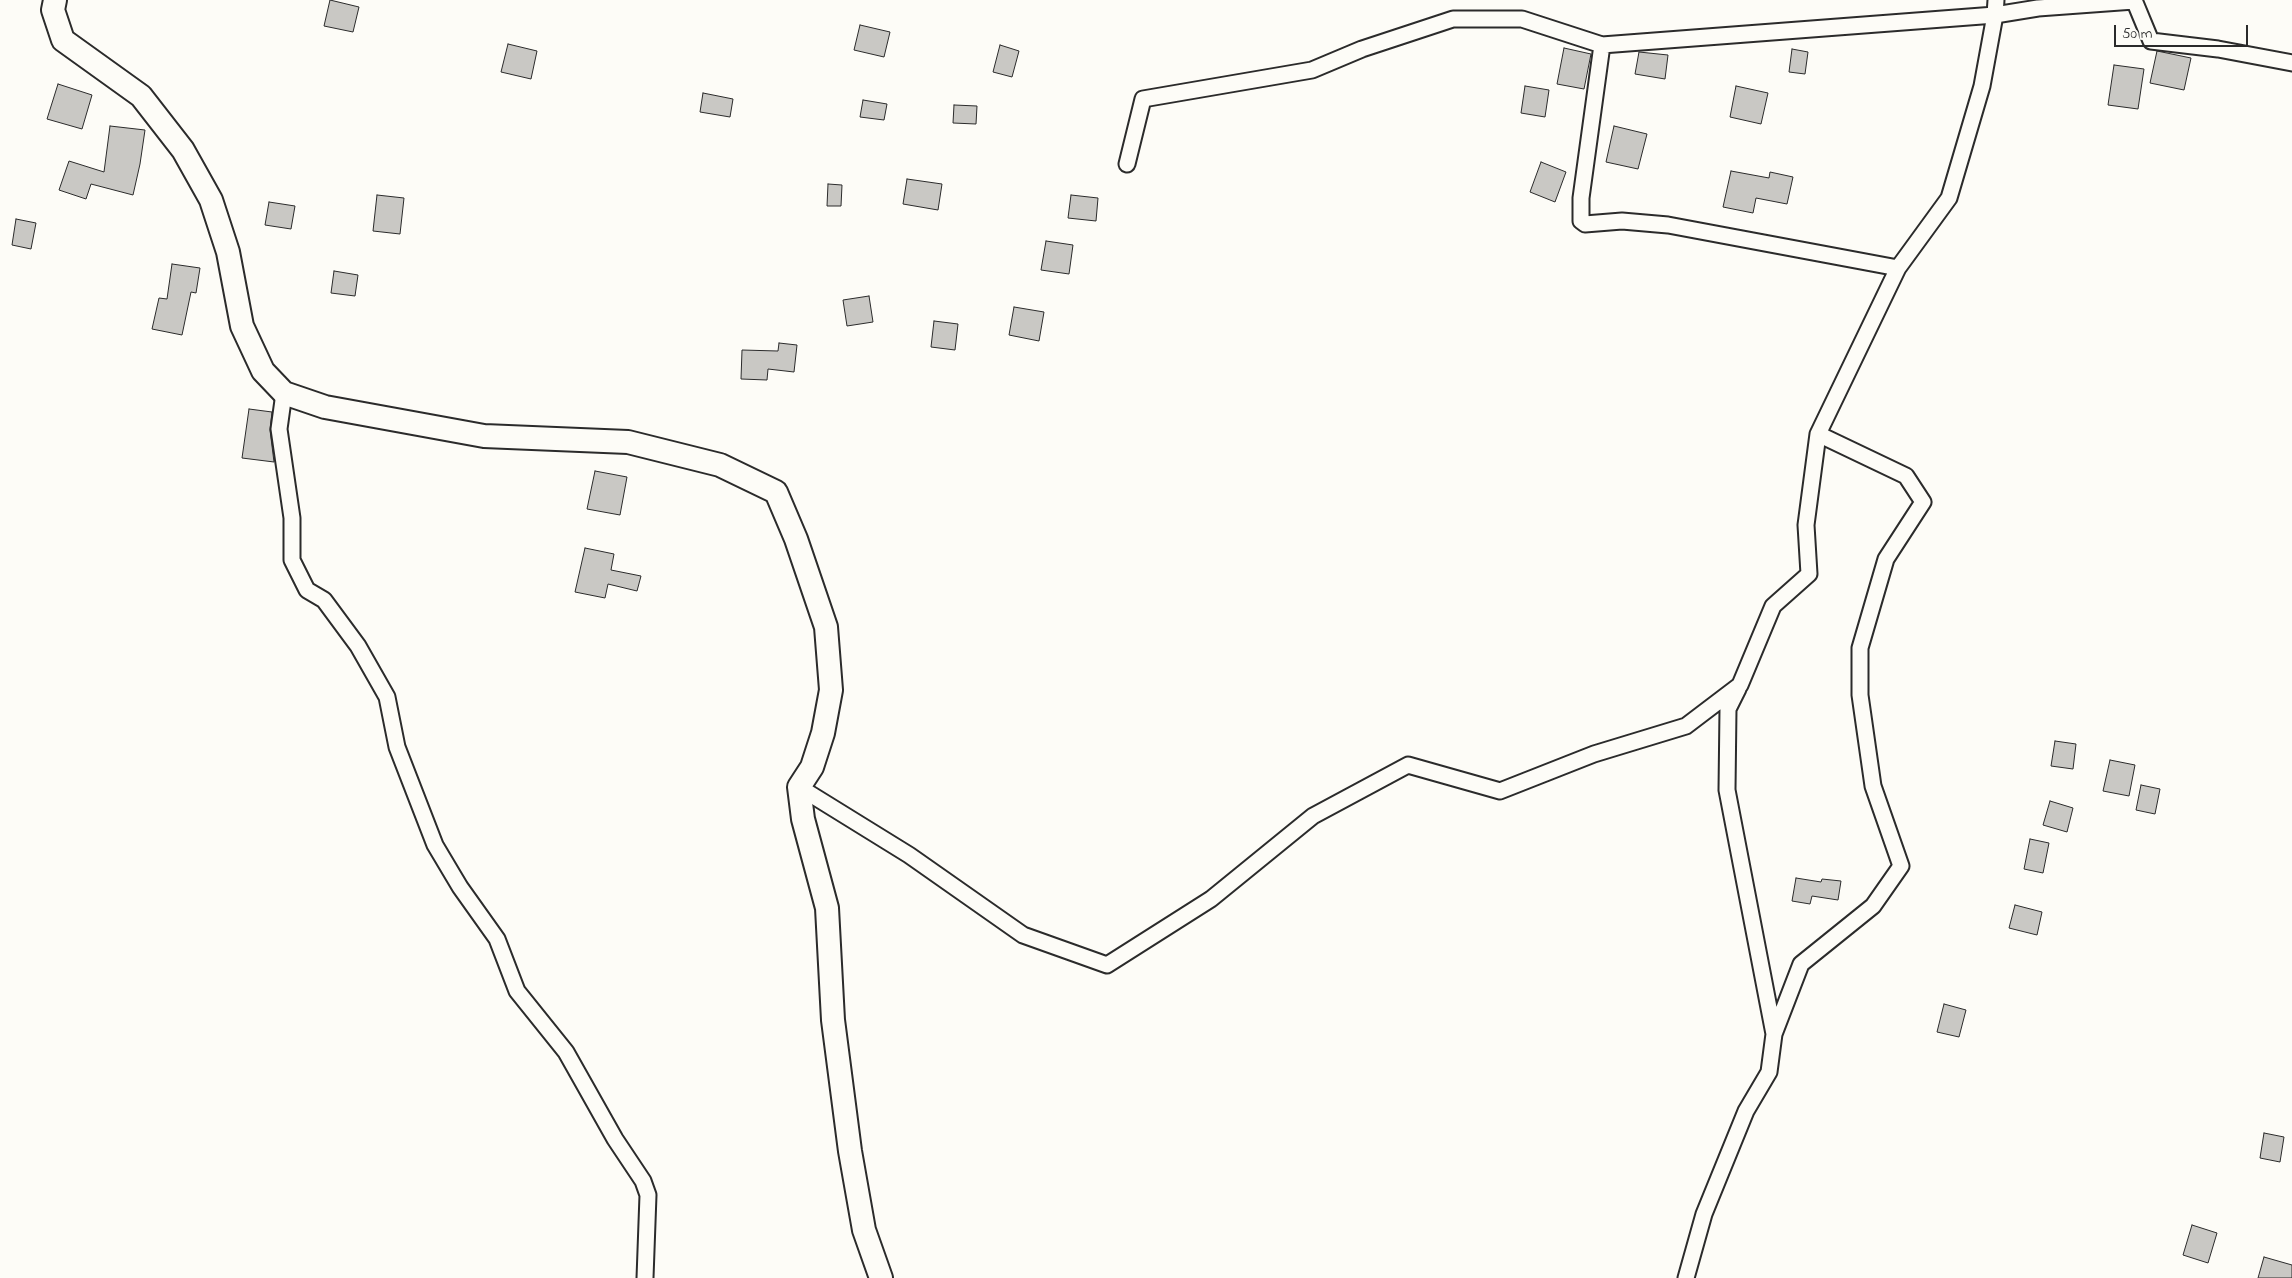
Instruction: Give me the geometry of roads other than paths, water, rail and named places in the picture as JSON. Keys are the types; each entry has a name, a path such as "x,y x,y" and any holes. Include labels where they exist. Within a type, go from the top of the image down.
{"street":[{"path":"55,0 54,10 64,40 141,96 183,150 212,200 228,252 242,326 263,370 284,393 325,407 484,436 628,442 720,465 776,492 796,539 826,627 831,690 823,733 812,767 799,787 803,819 827,908 832,1020 850,1151 864,1230 881,1278"},
{"path":"1127,164 1143,99 1312,70 1362,49 1453,20 1522,19 1602,46 1996,7 2038,8 2134,0 2151,40 2218,49 2292,63"},
{"path":"1774,1034 1727,790 1728,709 1773,606 1809,574 1806,525 1818,434 1898,268 1948,198 1982,86 1996,7"},
{"path":"1602,46 1582,198 1581,221 1585,224 1622,221 1668,225 1898,268"},
{"path":"284,393 279,429 292,518 292,560 306,590 324,600 358,646 387,697 397,747 435,845 460,887 497,939 517,991 566,1052 615,1139 643,1181 648,1195 645,1278"},
{"path":"1686,1278 1704,1214 1746,1111 1769,1072 1774,1034 1801,964 1873,906 1901,866 1873,786 1860,695 1860,648 1886,559 1923,502 1906,476 1818,434"},
{"path":"799,787 909,855 1023,935 1107,965 1211,899 1313,816 1408,765 1500,791 1594,754 1686,726 1740,685"}]}
